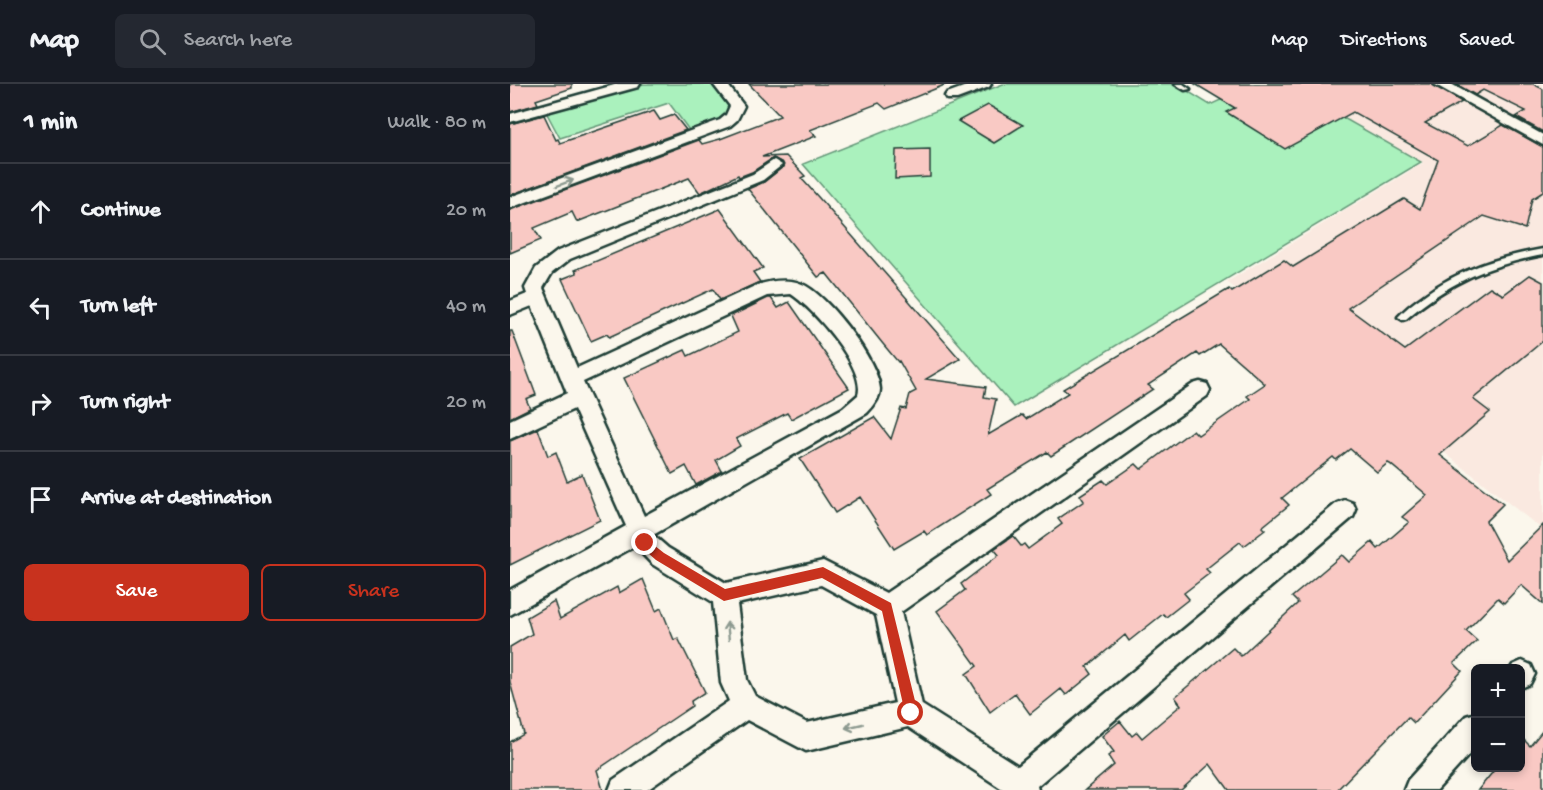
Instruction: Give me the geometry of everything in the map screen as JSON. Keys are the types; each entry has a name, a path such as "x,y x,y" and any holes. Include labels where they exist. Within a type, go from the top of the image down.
{"street":[{"path":"510,118 633,84"},
{"path":"510,203 725,123 736,112 737,106 720,84"},
{"path":"952,96 984,84"},
{"path":"1441,84 1543,141"},
{"path":"774,165 758,177 564,255 549,264 538,275 534,288 645,543 660,556 724,595 823,573 887,607 911,713 1022,787 1345,510"},
{"path":"510,430 576,388 763,290 793,287 800,290 834,325 865,367 870,380 870,393 864,404 850,414 510,603"},
{"path":"510,308 539,296"},
{"path":"887,607 1200,390"},
{"path":"724,595 734,683 746,705 806,737 911,713"},
{"path":"623,790 746,705"},
{"path":"1418,790 1471,732"}],"lane":[{"path":"1178,84 1187,88"},
{"path":"1403,317 1425,298 1468,271 1514,257 1543,252"}],"shaded area":[{"path":"1286,84 1543,84 1543,530 1227,282 1423,163"}],"green space":[{"path":"639,84 714,84 739,112 689,130 669,103 560,138 545,110"},
{"path":"1003,84 1176,84 1210,105 1255,84 1284,84 1421,162 1014,407 803,164"}],"building":[{"path":"510,84 572,84 572,88 536,100 538,104 510,112"},
{"path":"749,84 947,84 886,109 879,103 810,130 816,136 762,157 786,156 805,176 801,178 960,359 926,379 986,387 984,397 996,399 988,435 1022,415 1026,419 1068,393 1063,389 1229,289 1232,292 1284,260 1293,267 1404,199 1420,209 1438,160 1353,112 1285,149 1226,112 1235,108 1195,84 1432,84 1462,102 1425,123 1468,146 1503,125 1543,147 1543,192 1532,199 1525,229 1484,216 1348,308 1405,350 1490,287 1503,295 1530,275 1543,282 1543,341 1473,399 1490,412 1440,455 1503,504 1486,521 1507,560 1543,525 1543,604 1521,585 1504,603 1498,598 1466,631 1477,641 1454,663 1462,671 1414,723 1408,717 1337,790 1229,790 1210,764 1181,790 1085,790 1114,765 1108,756 1114,752 1102,736 1120,721 1132,736 1137,732 1142,738 1181,705 1175,697 1233,648 1241,656 1298,603 1292,597 1342,555 1349,562 1372,542 1378,549 1409,522 1402,517 1427,495 1388,463 1377,472 1350,449 1336,460 1333,457 1282,498 1289,505 1262,527 1265,530 1244,546 1240,542 1206,569 1210,573 1184,593 1189,599 1166,617 1163,614 1129,641 1125,635 1087,667 1092,674 1066,695 1061,689 1030,714 1015,693 990,712 966,674 977,666 937,611 965,590 961,584 999,555 994,549 1013,536 1021,546 1024,544 1028,549 1062,524 1058,519 1084,501 1080,495 1103,480 1107,484 1136,464 1141,469 1193,430 1198,435 1250,399 1247,396 1265,384 1219,344 1200,356 1197,353 1148,385 1153,389 1051,456 1047,452 987,489 991,494 927,535 924,531 894,549 860,497 835,513 800,459 874,417 891,439 901,408 906,409 910,394 916,391 899,361 826,273 818,277 748,189 764,182 783,167 783,163 773,158 752,172 739,177 738,175 700,193 689,178 577,222 572,212 534,228 541,240 510,253 510,210 699,140 702,144 720,139 780,116"},
{"path":"1456,84 1533,84 1543,89 1543,132 1516,117 1526,111 1483,90 1475,95"},
{"path":"988,105 1023,125 994,143 958,121"},
{"path":"654,111 660,120 674,115 686,130 510,195 510,124 544,115 556,140 558,139 560,143"},
{"path":"930,149 930,177 895,179 896,150"},
{"path":"720,209 763,268 753,272 760,282 720,300 713,289 609,337 607,334 591,341 562,279 577,273 575,270"},
{"path":"771,298 778,308 789,302 849,388 791,419 787,413 736,439 740,446 716,460 722,471 696,485 686,466 672,474 624,378 685,350 688,356 738,332 731,316"},
{"path":"510,331 512,331 536,395 526,399 530,408 510,418"},
{"path":"538,429 548,456 556,452 567,481 582,474 600,520 510,565 510,441"},
{"path":"643,579 656,611 661,608 674,640 678,638 705,692 691,701 692,706 597,770 603,790 510,790 510,742 524,734 510,682 510,647 532,634 527,617 554,601 560,619 617,587 619,593"},
{"path":"1543,730 1543,790 1478,790 1493,772 1525,772 1525,741 1530,746"}],"route":[{"path":"645,543 660,556 724,595 823,573 887,607 911,713"}]}
